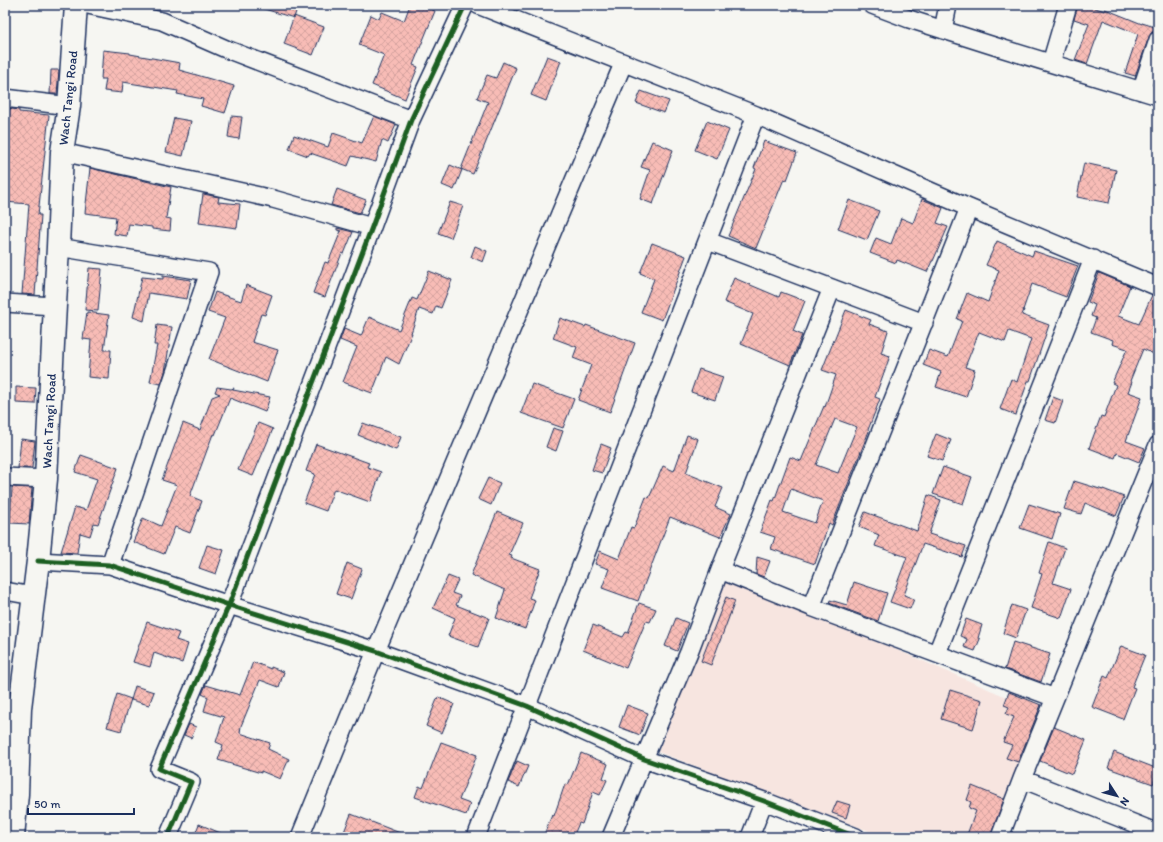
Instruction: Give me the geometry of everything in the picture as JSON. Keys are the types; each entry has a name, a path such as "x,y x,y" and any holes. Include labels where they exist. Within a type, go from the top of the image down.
{"main road":[{"name":"Wach Tangi Road","path":"13,837 11,793 12,707 33,596 46,479 62,152 69,106 76,5"}],"street":[{"path":"88,5 162,21 226,49 411,120"},
{"path":"168,837 191,782 159,769 229,605 411,120 465,5"},
{"path":"478,5 756,115 969,208 1158,287"},
{"path":"943,30 948,5"},
{"path":"1051,63 1068,5"},
{"path":"882,7 943,30 1158,96"},
{"path":"1141,90 1158,40"},
{"path":"300,837 376,651 624,64"},
{"path":"5,98 69,106"},
{"path":"476,837 756,115"},
{"path":"62,152 273,199 372,227"},
{"path":"811,607 969,208"},
{"path":"708,241 924,323"},
{"path":"58,247 209,272 110,565"},
{"path":"937,653 1093,259"},
{"path":"611,837 689,652 832,288"},
{"path":"5,303 54,306"},
{"path":"1000,837 1022,779 1158,445"},
{"path":"5,476 46,479"},
{"path":"38,561 110,565 229,605 376,651 527,706 644,759 764,801 856,837"},
{"path":"720,570 811,607 1055,698"},
{"path":"5,592 33,596"},
{"path":"1022,779 1156,831"},
{"path":"750,837 764,801"}],"shaded area":[{"path":"725,576 1039,711 991,837 885,837 658,752"}],"building":[{"path":"261,5 298,5 294,18 261,8"},
{"path":"410,5 419,5 435,11 413,65 418,67 405,99 372,85 384,55 359,45 371,15 379,19 382,12 404,21"},
{"path":"1078,5 1086,5 1105,11 1105,9 1142,24 1158,28 1151,33 1149,37 1135,76 1125,73 1138,34 1103,20 1087,64 1075,60 1089,24 1074,19"},
{"path":"294,16 324,27 313,55 284,44"},
{"path":"103,50 130,53 180,63 179,70 234,86 225,113 201,106 203,99 177,94 178,91 123,82 122,93 104,91 106,79 101,79"},
{"path":"547,56 561,61 546,101 531,95"},
{"path":"503,62 516,68 473,174 461,169 488,102 477,98 487,75 496,78"},
{"path":"51,70 59,70 57,94 50,94"},
{"path":"641,91 669,101 664,113 636,103"},
{"path":"5,108 19,110 19,112 49,115 38,215 41,215 35,295 22,294 29,204 5,202"},
{"path":"231,116 242,117 239,139 228,137"},
{"path":"374,116 396,125 388,143 382,140 376,162 352,156 348,166 310,153 308,156 289,149 294,135 328,147 333,133 362,143"},
{"path":"174,118 191,121 183,156 166,152"},
{"path":"707,121 729,130 717,159 695,150"},
{"path":"652,141 673,150 653,204 640,199 650,170 641,167"},
{"path":"764,141 797,153 787,180 784,179 756,248 728,236 756,169 754,168"},
{"path":"1084,163 1116,170 1109,203 1077,197"},
{"path":"450,165 462,170 454,190 442,185"},
{"path":"90,168 171,187 166,218 171,219 170,231 129,224 127,236 114,234 116,217 85,213"},
{"path":"337,189 366,200 360,213 331,205"},
{"path":"203,194 219,197 218,202 240,204 237,228 199,223"},
{"path":"922,199 943,208 937,223 948,227 927,272 897,260 896,263 870,253 876,238 891,244 901,218 913,223"},
{"path":"849,200 879,211 867,240 838,229"},
{"path":"450,202 463,206 451,238 438,233"},
{"path":"337,228 353,232 344,254 342,253 325,297 313,293 325,262 328,263 341,231 337,230"},
{"path":"997,241 1032,256 1034,251 1078,266 1066,297 1032,284 1022,315 1049,325 1030,381 1028,381 1016,415 1000,409 1011,379 1017,382 1031,339 1009,331 1005,342 979,332 965,367 975,370 966,397 936,387 941,372 923,365 929,350 948,357 962,321 957,319 967,293 988,302 999,270 986,265"},
{"path":"652,243 686,256 662,320 641,312 654,279 640,273"},
{"path":"475,246 487,251 483,262 471,257"},
{"path":"89,268 102,269 98,311 85,310"},
{"path":"429,271 452,280 441,308 436,306 433,314 419,309 412,333 399,364 386,357 372,393 343,382 357,347 340,340 344,329 361,336 369,317 399,330 412,298 417,300"},
{"path":"1099,273 1130,286 1118,316 1139,324 1152,295 1158,297 1158,356 1143,349 1130,381 1132,382 1128,392 1142,397 1126,441 1145,448 1139,462 1117,453 1115,458 1089,448 1101,416 1104,417 1116,385 1112,383 1127,349 1112,344 1113,340 1091,332 1096,318 1091,316 1095,305 1088,302"},
{"path":"163,276 191,280 187,299 149,293 144,321 133,317 142,277 163,279"},
{"path":"734,278 779,297 781,292 805,301 793,331 802,335 790,365 741,344 753,314 724,302"},
{"path":"246,285 272,295 265,315 261,314 252,342 278,350 267,382 209,359 225,318 208,312 215,292 241,301"},
{"path":"846,310 871,320 869,324 888,331 881,353 890,356 875,397 880,399 832,525 829,523 815,564 771,549 775,537 760,532 772,500 774,501 790,457 801,461 824,406 825,407 836,375 822,370","holes":["835,419 857,427 838,473 816,465","791,489 823,501 815,523 783,512"]},
{"path":"87,312 109,315 104,350 111,350 109,379 88,377 91,340 83,339"},
{"path":"560,318 585,327 586,325 635,343 610,412 578,400 591,365 573,358 577,347 553,338"},
{"path":"157,325 172,327 165,372 161,384 150,382 157,345 154,345"},
{"path":"699,369 723,377 715,400 691,392"},
{"path":"532,384 574,399 563,428 521,413"},
{"path":"16,387 36,388 35,404 16,403"},
{"path":"217,387 234,388 233,390 270,397 265,412 230,398 215,435 213,434 190,496 202,501 190,533 175,527 164,554 133,542 143,518 161,526 177,485 162,480 183,423 200,430 212,397 220,394 215,392"},
{"path":"1053,397 1063,401 1055,423 1045,420"},
{"path":"258,423 273,429 253,476 238,470"},
{"path":"363,423 401,437 396,450 358,435"},
{"path":"553,428 563,431 556,451 546,447"},
{"path":"936,434 951,440 942,461 927,456"},
{"path":"687,435 698,439 686,473 723,488 715,507 731,514 720,537 670,517 638,601 602,588 609,569 595,564 600,551 619,559 631,527 634,528 646,497 649,498 663,466 674,471"},
{"path":"21,439 35,441 32,468 18,468"},
{"path":"316,444 369,463 367,467 381,472 370,502 334,489 326,511 304,503 315,474 306,471"},
{"path":"601,444 611,448 602,473 592,470"},
{"path":"81,455 118,468 98,524 94,523 90,536 80,533 77,553 61,552 75,507 86,510 97,479 75,472"},
{"path":"943,467 972,477 963,504 933,494"},
{"path":"488,478 500,483 491,505 478,499"},
{"path":"1074,481 1103,489 1124,497 1116,516 1085,503 1081,514 1064,509"},
{"path":"12,487 32,488 29,524 10,523"},
{"path":"928,495 941,500 929,534 966,546 962,557 923,544 904,595 914,599 910,609 890,602 907,557 875,546 879,535 859,527 865,512 917,531"},
{"path":"1029,504 1060,514 1052,539 1020,528"},
{"path":"497,512 523,523 509,555 512,556 511,558 540,569 529,598 535,600 525,629 496,618 505,590 471,575"},
{"path":"1049,542 1065,548 1053,583 1071,589 1061,618 1031,608 1042,574 1039,573"},
{"path":"207,545 224,550 216,574 199,568"},
{"path":"757,557 770,561 764,577 756,574"},
{"path":"347,563 362,569 351,599 336,594"},
{"path":"448,576 458,580 452,593 460,596 456,605 489,618 478,647 448,636 455,618 433,608"},
{"path":"854,582 887,593 878,621 829,603 830,600 847,605"},
{"path":"726,597 735,601 711,665 701,661"},
{"path":"639,603 656,609 650,622 646,621 626,668 583,650 593,625 623,637 626,632 628,633"},
{"path":"1012,605 1026,610 1016,638 1003,633"},
{"path":"676,618 688,623 677,651 665,646"},
{"path":"966,619 982,625 978,638 980,639 975,651 964,647 967,639 960,636"},
{"path":"147,622 179,633 176,640 188,644 182,663 154,653 150,667 133,662"},
{"path":"1013,642 1050,654 1041,682 1005,669"},
{"path":"1121,646 1145,655 1132,687 1135,688 1123,719 1092,707 1104,676 1108,678"},
{"path":"253,662 284,672 279,687 260,680 241,726 240,733 270,743 268,749 289,759 280,779 261,771 261,773 218,760 223,745 216,742 224,717 204,711 208,697 202,694 206,685 240,695"},
{"path":"135,686 154,692 149,705 131,700"},
{"path":"950,690 982,700 973,729 941,719"},
{"path":"1009,692 1041,705 1018,762 1006,758 1012,745 1003,742 1014,717 1006,714 1009,707 1004,705"},
{"path":"117,694 131,699 121,731 107,727"},
{"path":"438,697 454,704 442,733 426,726"},
{"path":"627,705 648,713 640,735 619,727"},
{"path":"189,724 196,727 191,738 184,735"},
{"path":"1054,727 1086,740 1072,774 1040,761"},
{"path":"441,742 477,755 459,800 470,804 466,815 415,797 419,786 423,788"},
{"path":"1114,752 1158,769 1153,784 1108,768"},
{"path":"581,753 608,764 603,778 607,780 600,795 593,792 582,824 579,823 573,837 543,837 552,815 554,816 565,784 568,785"},
{"path":"517,761 528,766 519,787 508,782"},
{"path":"972,786 1004,799 990,837 966,837 976,811 969,808 971,802 967,800"},
{"path":"837,801 850,805 846,818 832,813"},
{"path":"351,814 408,837 358,837 344,832"},
{"path":"199,824 230,837 194,837"}],"cycle path":[{"path":"168,837 191,782 159,769 229,605 411,120 465,5"},
{"path":"38,561 110,565 229,605 376,651 527,706 644,759 764,801 856,837"}]}
